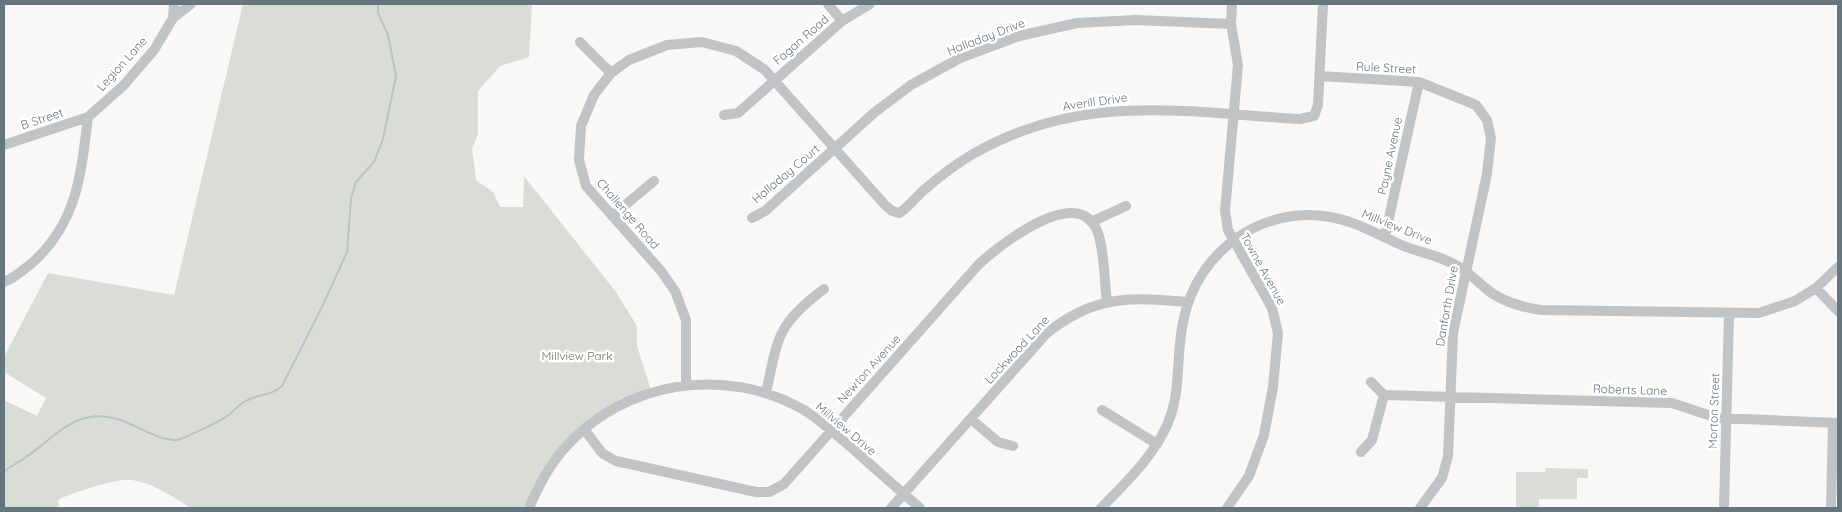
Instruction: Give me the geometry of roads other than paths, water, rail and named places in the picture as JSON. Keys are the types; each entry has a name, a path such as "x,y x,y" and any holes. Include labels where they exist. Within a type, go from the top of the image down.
{"street":[{"path":"173,18 174,4"},
{"name":"Legion Lane","path":"88,117 122,86 154,50 173,18 191,4"},
{"path":"828,4 842,21"},
{"name":"Fagan Road","path":"724,115 738,113 842,21 870,4"},
{"name":"Towne Avenue","path":"1227,508 1249,476 1264,435 1273,387 1278,333 1272,308 1228,230 1225,211 1238,64 1231,24 1232,4"},
{"path":"1320,76 1323,4"},
{"name":"Halladay Drive","path":"836,148 875,112 911,85 960,58 1019,36 1077,24 1136,20 1231,24"},
{"path":"580,42 611,74"},
{"name":"Challenge Road","path":"686,385 686,320 675,291 661,271 586,186 579,160 582,126 594,95 611,74 629,60 649,50 667,45 702,42 736,51 754,61 775,80 892,211 899,213 906,209"},
{"name":"Rule Street","path":"1320,76 1419,82 1476,105"},
{"name":"Averill Drive","path":"906,209 923,191 972,155 1005,138 1050,121 1079,114 1139,109 1300,119 1314,116 1318,105 1320,76"},
{"name":"Payne Avenue","path":"1385,236 1419,82"},
{"name":"Danforth Drive","path":"1420,508 1442,478 1448,456 1453,333 1487,174 1490,138 1487,120 1476,105"},
{"path":"4,282 12,279 41,254 63,226 74,204 88,117"},
{"name":"B Street","path":"4,144 88,117"},
{"name":"Halladay Court","path":"752,218 765,211 836,148"},
{"path":"612,216 654,181"},
{"path":"1107,302 1100,242 1091,222 1126,206"},
{"name":"Newton Avenue","path":"584,429 602,453 616,462 763,493 778,489 832,431 979,264 994,250 1032,226 1059,214 1078,214 1091,222"},
{"name":"Millview Drive","path":"1101,508 1157,444 1170,416 1174,400 1183,321 1188,302 1200,275 1208,263 1233,240 1264,223 1301,215 1343,219 1385,236 1397,243 1444,259 1466,271 1497,296 1525,308 1729,314 1772,311 1796,301 1816,288 1838,267"},
{"path":"1816,288 1838,311"},
{"path":"766,393 776,344 782,330 797,310 824,289"},
{"name":"Lockwood Lane","path":"891,508 1046,334 1074,314 1107,302 1141,298 1188,302"},
{"name":"Morton Street","path":"1724,508 1729,314"},
{"path":"1361,452 1372,440 1384,395 1371,382"},
{"name":"Millview Drive","path":"529,508 554,462 584,429 614,408 632,399 667,388 686,385 727,384 766,393 806,411 832,431 920,508"},
{"name":"Roberts Lane","path":"1384,395 1672,403 1711,417 1727,419 1836,423"},
{"path":"1102,410 1157,444"},
{"path":"971,419 998,442 1013,446"},
{"path":"1831,508 1836,423"}],"waterway":[{"path":"4,472 59,431 81,419 94,416 108,417 123,421 156,436 176,440 220,420 245,401 273,392 282,386 322,307 347,252 351,198 356,182 374,162 383,139 396,76 388,35 378,13 378,4"}],"park label":[{"name":"Millview Park","path":"577,356"}]}
